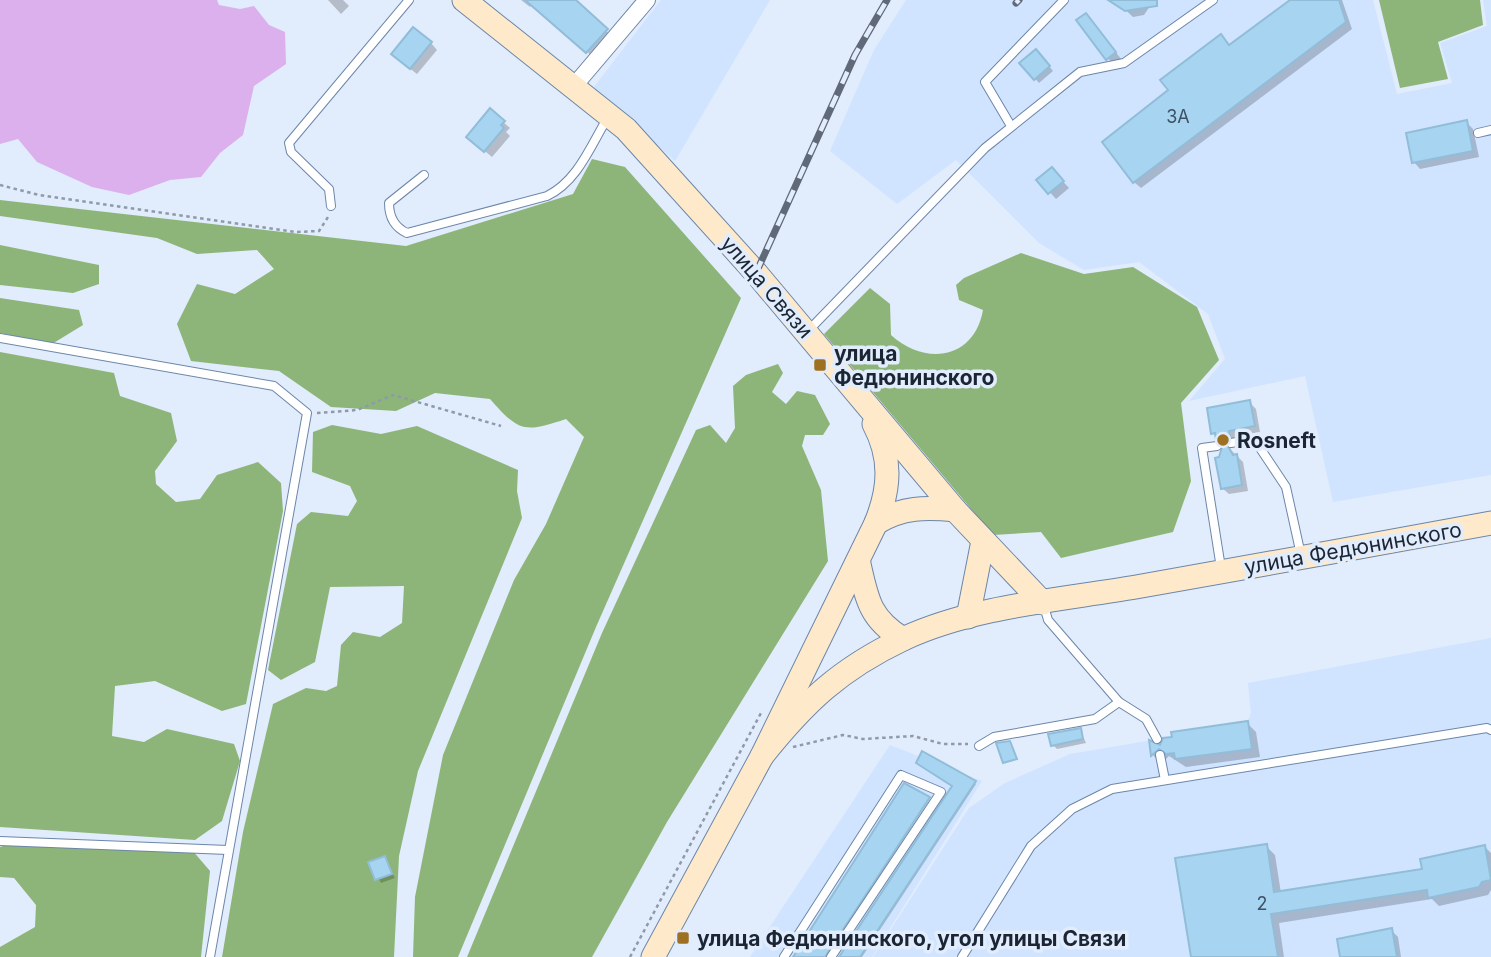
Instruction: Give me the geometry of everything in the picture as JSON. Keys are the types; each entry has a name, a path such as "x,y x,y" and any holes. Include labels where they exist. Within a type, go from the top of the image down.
{"main road":[{"name":"улица Связи","path":"464,0 609,114 675,181 807,332 955,510 1043,603"},
{"name":"улица Федюнинского","path":"768,748 776,706 859,564 876,523 888,483 888,457 856,390"},
{"path":"876,523 893,513 909,509 955,510"},
{"name":"улица Федюнинского","path":"653,957 768,748 797,711 825,687 903,639 968,617 1491,523"},
{"path":"968,617 983,541"},
{"path":"859,564 866,596 882,626 903,639"}],"street":[{"path":"575,86 647,0"}],"lane":[{"path":"331,205 329,189 291,152 289,143 409,0"},
{"path":"1011,125 985,82 1064,0"},
{"path":"807,332 985,148 1011,125 1080,72 1124,63 1213,0"},
{"path":"424,175 389,203 389,213 398,229 407,233 547,196 561,189 571,179 609,114"},
{"path":"1478,134 1491,130"},
{"path":"0,338 274,386 307,413 210,957"},
{"path":"1231,443 1254,439 1286,487 1302,558"},
{"path":"1217,446 1202,448 1222,572"},
{"path":"1043,603 1048,620 1119,702 1146,719 1157,738"},
{"path":"979,746 994,737 1095,719 1119,702"},
{"path":"962,957 1031,846 1072,809 1112,789 1488,728 1491,730"},
{"path":"1160,755 1165,780"},
{"path":"784,957 901,775 941,792 831,957"},
{"path":"0,841 228,850"}],"path":[{"path":"0,186 39,195 296,232 320,230 327,223 331,205"},
{"path":"307,413 357,410 393,395 501,426"},
{"path":"761,713 776,706"},
{"path":"630,957 761,713 776,706"},
{"path":"768,748 800,748 835,736 863,739 913,736 943,744 979,746"}],"shaded area":[{"path":"0,0 217,0 219,5 240,9 254,6 269,25 285,32 286,64 254,86 243,135 220,153 201,177 170,180 129,195 92,187 37,162 18,139 0,144"},
{"path":"661,0 770,0 675,161 593,88"},
{"path":"906,0 1373,0 1397,94 1452,83 1440,43 1487,26 1483,0 1491,0 1491,475 1333,502 1305,376 1189,401 1225,359 1208,314 1139,262 1084,270 1039,243 956,160 897,204 830,151 874,50"},
{"path":"1491,638 1491,957 873,957 969,808 1005,783 1070,754 1171,737 1171,732 1248,721 1251,713 1248,683"},
{"path":"890,745 982,781 872,957 750,957"}],"green space":[{"path":"1379,0 1480,0 1483,25 1438,42 1448,79 1400,88"},
{"path":"592,159 625,167 741,298 596,627 458,957 413,957 415,897 443,755 514,580 546,524 584,437 566,419 531,428 523,427 508,418 490,399 435,393 396,411 331,407 279,371 191,361 177,324 197,284 235,294 274,269 257,250 197,254 157,238 0,216 0,200 406,246 573,194"},
{"path":"0,245 99,265 99,284 73,293 0,285"},
{"path":"1021,253 1084,274 1133,267 1197,307 1219,360 1181,403 1191,481 1173,532 1061,558 1041,532 993,535 824,334 870,288 890,304 891,335 904,345 933,354 959,348 970,339 978,327 983,310 959,300 956,285 964,278"},
{"path":"0,298 79,310 83,325 52,344 0,333"},
{"path":"0,352 114,373 120,396 171,413 177,441 155,471 156,484 176,502 200,499 217,475 258,462 281,483 283,511 246,704 222,711 155,681 115,686 112,736 144,742 167,729 234,744 240,761 222,821 195,840 0,827"},
{"path":"778,364 783,373 772,392 786,404 797,391 815,395 830,424 823,435 805,435 802,446 821,490 828,561 667,822 592,957 467,957 602,633 696,430 710,425 726,443 735,428 733,386 746,375"},
{"path":"332,425 381,434 417,426 518,470 517,491 522,518 418,771 399,856 394,957 222,957 243,832 273,704 306,688 326,691 337,686 341,645 353,632 380,637 402,623 404,586 330,587 315,662 281,680 268,670 297,524 311,512 348,516 357,501 350,486 312,472 313,432"},
{"path":"0,847 192,850 210,871 201,957 0,957 0,947 35,927 36,905 14,878 0,877"}],"building":[{"path":"525,0 576,0 608,29 586,53"},
{"path":"1108,0 1157,0 1157,6 1125,11"},
{"path":"1290,0 1339,0 1346,22 1133,183 1102,142 1168,90 1160,80 1221,34 1229,45"},
{"path":"1086,13 1116,52 1106,60 1076,20"},
{"path":"413,27 432,42 410,69 391,54"},
{"path":"1036,49 1050,66 1034,80 1019,63"},
{"path":"490,108 505,121 501,125 504,128 484,152 466,137"},
{"path":"1467,120 1473,151 1412,163 1406,133"},
{"path":"1052,167 1064,181 1048,194 1036,180"},
{"name":"Rosneft","path":"1250,400 1255,426 1229,431 1230,437 1225,441 1233,455 1237,454 1242,485 1221,489 1215,458 1219,457 1223,444 1216,440 1215,433 1211,434 1207,408"},
{"path":"1248,721 1252,749 1175,759 1174,753 1166,754 1159,749 1151,756 1149,740 1160,745 1163,738 1172,737 1171,732"},
{"path":"1081,728 1083,739 1051,746 1048,734"},
{"path":"1010,741 1017,759 1003,763 996,743"},
{"path":"922,751 976,781 860,957 839,957 952,786 916,763"},
{"path":"904,783 930,797 825,957 793,957"},
{"path":"1267,844 1274,892 1422,869 1420,859 1485,845 1491,880 1482,882 1479,887 1428,898 1427,890 1271,914 1278,957 1191,957 1175,858"},
{"path":"385,856 392,874 375,880 368,862"},
{"path":"1392,928 1397,957 1340,957 1337,939"}],"railway":[{"path":"756,273 855,55 887,0"},
{"path":"1016,3 1019,0"}],"place":[{"name":"улица Федюнинского","path":"820,365"},
{"name":"Rosneft","path":"1223,440"},
{"name":"улица Федюнинского, угол улицы Связи","path":"683,938"}]}
